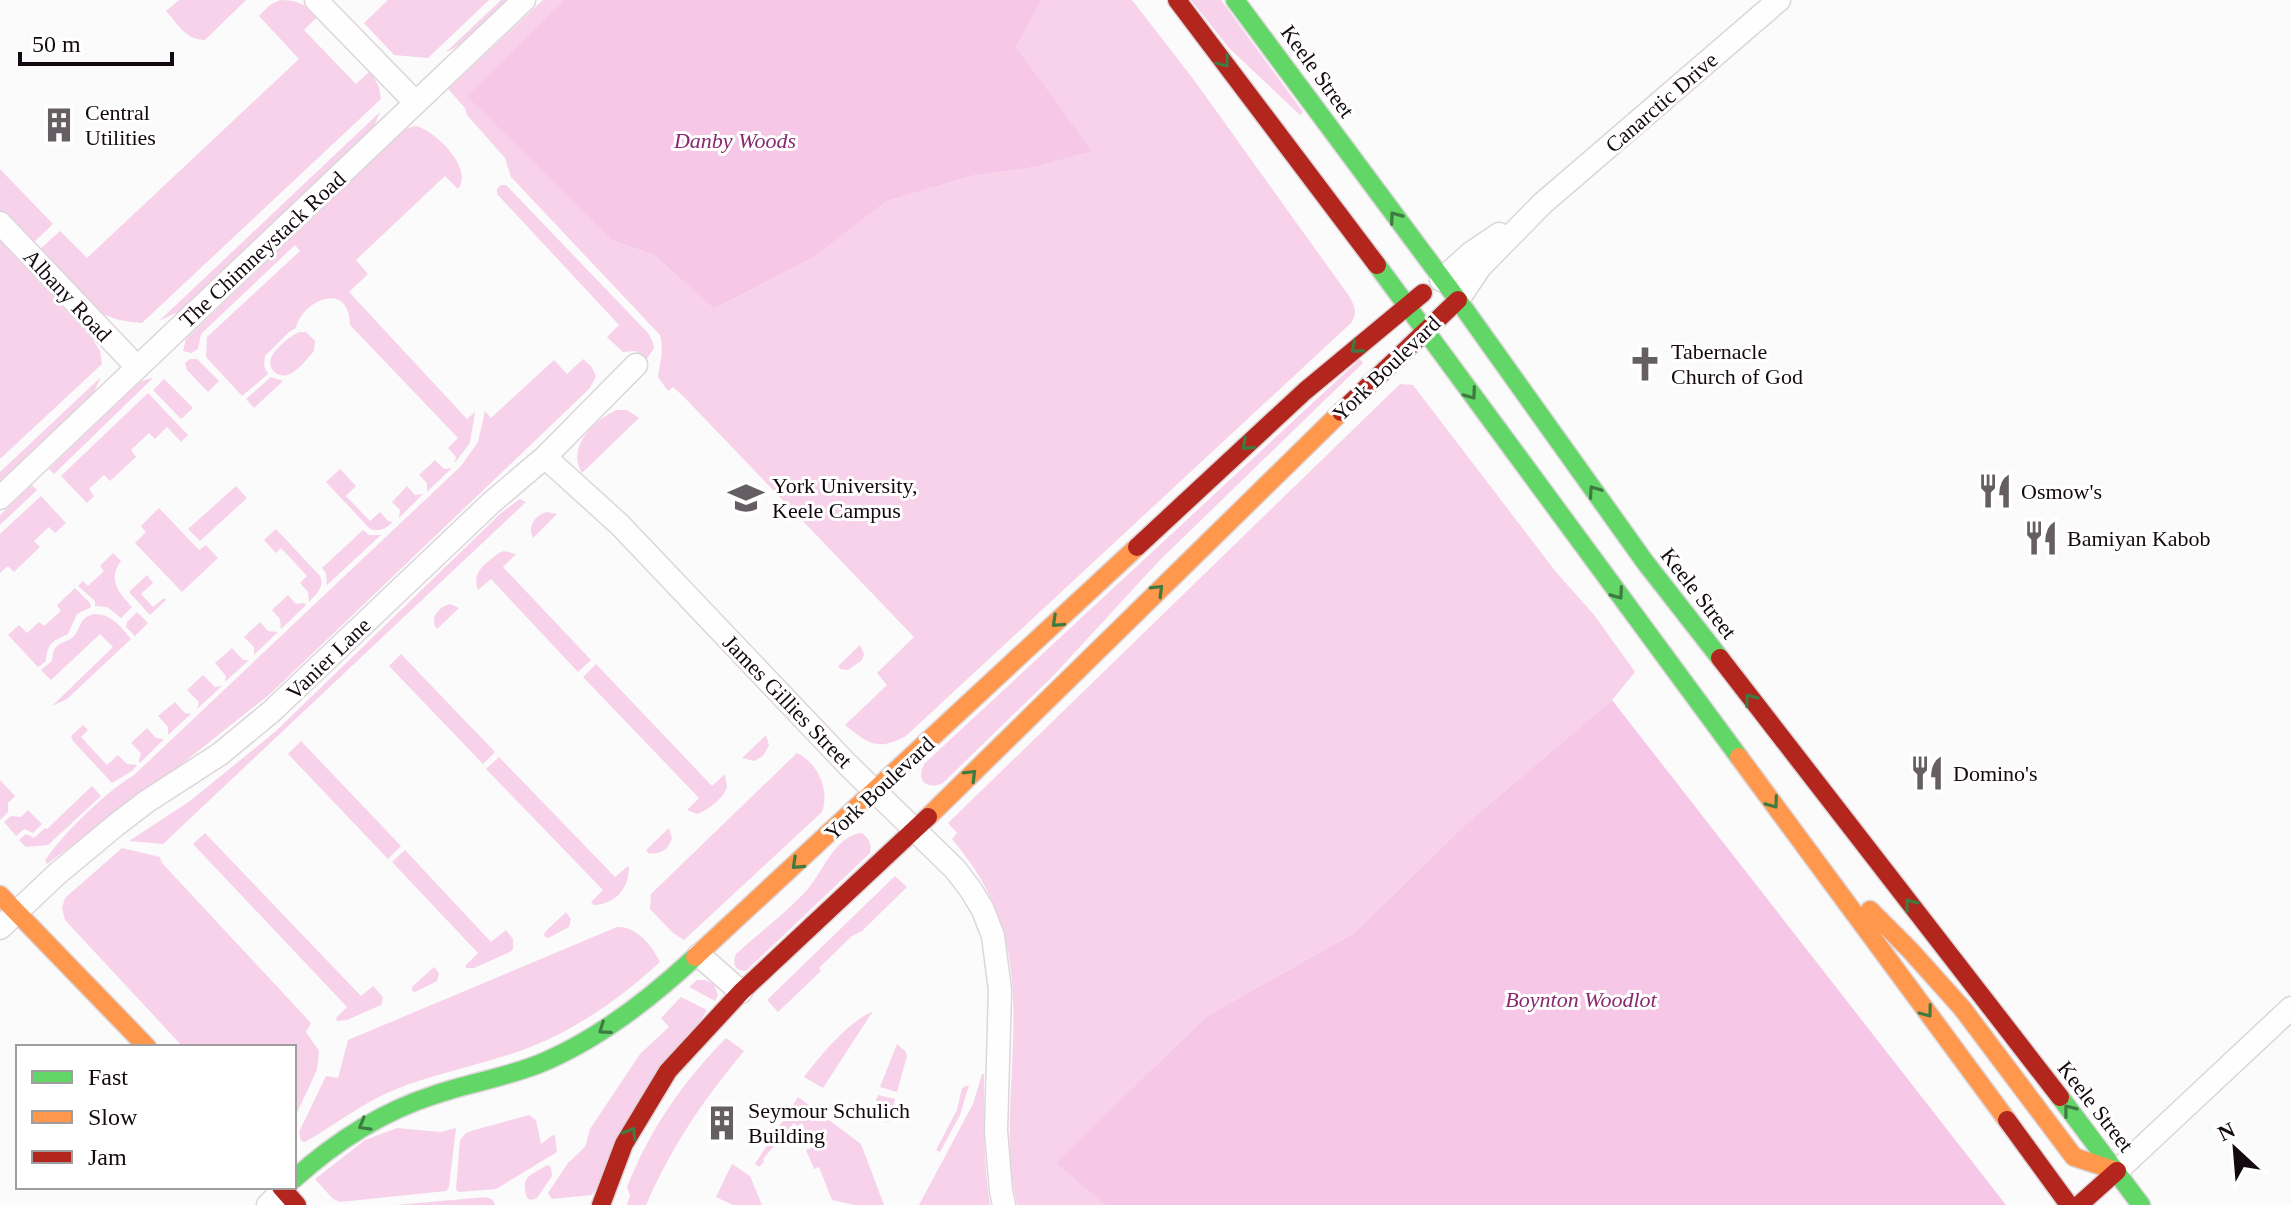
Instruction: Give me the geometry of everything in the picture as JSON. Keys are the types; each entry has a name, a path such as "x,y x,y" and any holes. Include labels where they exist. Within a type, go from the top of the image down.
{"main road":[{"path":"1177,0 1407,305 2069,1205"},
{"name":"Keele Street","path":"1235,0 1458,300 1645,562 2141,1205"},
{"name":"Canarctic Drive","path":"1407,305 1441,280"},
{"name":"York Boulevard","path":"601,1205 624,1144 668,1071 741,992 915,830 1458,300"},
{"name":"York Boulevard","path":"296,1180 317,1157 363,1125 401,1106 505,1077 547,1061 585,1042 667,983 1305,391 1407,305"},
{"path":"1803,845 1910,950 1962,1008 2074,1157 2117,1171"},
{"path":"0,895 145,1045"},
{"path":"2079,1205 2117,1171"}],"street":[{"path":"316,0 415,102"},
{"name":"The Chimneystack Road","path":"0,498 524,0"},
{"name":"Canarctic Drive","path":"1458,300 1480,267 1543,203 1779,0"},
{"name":"Canarctic Drive","path":"1441,280 1471,253 1543,203"},
{"name":"Albany Road","path":"0,223 137,367"},
{"name":"Vanier Lane","path":"0,928 57,874 116,825 220,754 272,711 491,503 545,457 636,365"},
{"name":"James Gillies Street","path":"545,457 620,525 874,791 955,869 971,890 993,936 1000,990 996,1131 1004,1205"},
{"path":"699,955 741,992"},
{"path":"2117,1171 2291,1008"}],"shaded area":[{"path":"179,0 246,0 205,40 187,34 166,11"},
{"path":"280,0 301,4 313,13 317,17 304,30 356,84 370,71 379,87 381,99 142,323 118,319 95,309 39,250 60,231 87,258 299,59 259,16"},
{"path":"388,0 489,0 428,58 394,55 364,23"},
{"path":"501,0 509,0 471,36 445,53"},
{"path":"543,0 564,0 466,96 611,240 654,255 714,309 814,257 887,201 972,176 1035,167 1091,151 1016,47 1042,0 1132,0 1194,80 1349,296 1355,310 1353,319 906,736 887,744 873,743 845,725 887,685 877,673 914,637 683,396 673,387 668,391 658,377 662,351 660,335 511,177 505,158 448,89"},
{"path":"1191,0 1221,0 1303,112 1300,115 1229,48"},
{"path":"380,112 373,129 188,305 159,321"},
{"path":"416,126 433,135 450,152 461,171 462,181 458,189 445,176 356,260 368,274 349,292 467,419 475,412 470,443 454,464 456,457 448,448 458,438 350,325 348,311 342,302 325,299 307,310 296,328 265,356 264,366 268,374 242,396 206,357 207,337 300,251 295,245 201,334 198,349 191,353 183,351 186,339 398,136"},
{"path":"0,169 53,224 32,244 0,211"},
{"path":"501,185 506,185 648,333 654,348 645,362 636,351 623,352 607,337 619,325 497,194"},
{"path":"0,241 92,338 100,351 102,364 0,459"},
{"path":"300,332 306,332 315,341 314,351 293,372 278,374 272,370 271,358 284,342"},
{"path":"197,359 219,381 208,392 187,370 185,363"},
{"path":"583,359 596,376 590,388 270,694 173,771 47,864 45,861 52,851 85,814 134,775 461,466 478,442 485,411 491,418 554,360 567,374"},
{"path":"1360,359 1363,363 1159,561 1054,675 943,783 932,786 924,782 921,774 925,763"},
{"path":"101,377 94,392 0,481 0,472"},
{"path":"271,377 283,381 254,408 246,399"},
{"path":"152,378 54,474 49,469 141,381"},
{"path":"164,379 193,408 181,419 153,390"},
{"path":"1400,384 1413,385 1556,572 1595,616 1635,672 1612,700 1466,824 1354,933 1207,1016 1057,1163 1105,1205 1017,1205 1010,1147 1013,1019 1009,956 991,898 952,839 957,833 948,823"},
{"path":"148,393 188,435 181,442 167,427 155,439 149,433 131,450 136,457 110,481 104,475 89,489 94,496 87,503 61,476"},
{"path":"616,410 627,410 639,418 582,473 577,454 580,445 591,428"},
{"path":"435,460 444,469 452,468 427,492 427,483 419,475"},
{"path":"340,469 356,486 346,496 370,521 380,512 393,522 382,529 370,529 326,482"},
{"path":"32,485 37,490 0,525 0,515"},
{"path":"236,486 247,498 200,541 188,529"},
{"path":"407,486 415,495 423,494 399,518 400,510 392,502"},
{"path":"41,496 66,523 55,533 49,527 34,541 40,547 14,572 8,566 0,573 0,534"},
{"path":"520,499 526,502 163,844 129,841 190,801 276,731 501,513"},
{"path":"159,508 199,550 206,545 218,558 182,592 135,543 146,532 141,526"},
{"path":"547,512 557,514 533,538 533,522"},
{"path":"276,529 320,576 321,587 309,602 308,592 300,583 307,576 281,548 276,553 264,540"},
{"path":"363,530 369,535 381,535 327,585 326,573 322,568"},
{"path":"504,551 516,554 503,567 591,660 578,672 491,579 478,590 476,578 481,568"},
{"path":"113,553 121,561 115,574 116,586 132,607 121,618 107,607 95,606 95,601 78,586 83,581 88,586 104,571 100,566"},
{"path":"147,575 153,583 141,594 153,607 164,598 166,600 150,615 129,592"},
{"path":"75,588 91,607 77,614 68,634 52,643 46,661 38,667 8,635 19,625 27,633 39,622 44,626 61,611 57,605"},
{"path":"288,595 296,604 306,605 281,629 280,619 272,610"},
{"path":"450,604 459,608 437,629 434,621 436,614"},
{"path":"137,612 148,623 135,636 126,627"},
{"path":"94,614 111,618 131,639 67,699 52,706 113,647 100,634 51,680 41,670 52,661 55,648 73,637 84,619"},
{"path":"260,622 268,631 278,632 254,655 254,647 244,637"},
{"path":"860,645 864,654 862,660 848,670 840,669 838,666"},
{"path":"232,648 243,660 249,660 225,682 226,676 215,663"},
{"path":"401,654 495,752 483,764 389,666"},
{"path":"596,664 712,786 725,774 727,787 715,804 697,814 687,810 699,798 583,677"},
{"path":"203,675 215,687 222,686 197,709 199,702 187,690"},
{"path":"175,702 185,713 191,714 168,735 168,727 158,716"},
{"path":"83,725 88,730 81,737 107,765 118,755 127,764 137,765 132,771 112,783 73,741 71,736"},
{"path":"147,728 156,738 164,739 140,763 141,753 131,743"},
{"path":"766,735 769,745 763,756 754,761 742,758"},
{"path":"301,741 401,846 388,859 288,754"},
{"path":"797,753 811,763 820,778 824,795 822,812 684,940 673,933 650,909 651,894"},
{"path":"499,757 615,877 629,867 627,882 620,894 602,904 594,905 591,902 603,890 486,769"},
{"path":"0,780 15,796 8,803 8,812 0,820"},
{"path":"92,786 101,796 48,845 26,847 19,840 26,834 34,838 47,829"},
{"path":"28,810 42,824 33,833 24,829 16,836 4,822 11,816 21,817"},
{"path":"669,828 672,838 669,846 660,852 648,853 646,850"},
{"path":"205,833 361,996 373,986 383,997 381,1005 347,1020 337,1021 336,1018 347,1007 193,844"},
{"path":"862,833 871,846 870,853 746,971 737,968 734,961 736,954 807,890 844,840"},
{"path":"122,848 160,857 162,863 311,1023 306,1032 319,1051 317,1070 296,1115 296,1045 181,1045 65,920 62,908 65,898"},
{"path":"405,850 491,942 506,930 513,939 513,949 474,968 466,968 478,953 392,862"},
{"path":"895,876 907,887 862,931 852,936 778,1012 767,1000"},
{"path":"566,912 571,919 569,927 548,938 544,936 545,932"},
{"path":"617,927 631,930 643,938 660,962 628,990 593,1014 517,1052 424,1079 382,1095 305,1142 301,1141 299,1132 326,1076 338,1078 348,1040"},
{"path":"434,967 439,973 437,981 412,991 412,987"},
{"path":"697,980 714,984 718,995 715,1001 689,987"},
{"path":"681,997 707,1010 592,1195 552,1199 548,1193 568,1163 585,1147 590,1129 640,1054 669,1027 661,1018"},
{"path":"873,1011 823,1088 804,1077 844,1031"},
{"path":"726,1038 744,1051 689,1124 646,1205 627,1205 630,1195 627,1187 657,1126 695,1072"},
{"path":"897,1044 907,1056 897,1092 880,1087"},
{"path":"982,1074 990,1205 919,1205 973,1104"},
{"path":"969,1085 960,1115 940,1152 936,1150 957,1110 962,1088"},
{"path":"878,1095 895,1099 889,1122 870,1117"},
{"path":"798,1097 861,1144 884,1205 855,1205 832,1200 819,1167 814,1169 806,1150 813,1147 802,1123 797,1126 794,1123 763,1159 764,1162 759,1167 755,1164"},
{"path":"529,1115 536,1120 541,1144 555,1136 557,1152 496,1189 456,1190 460,1140 466,1133"},
{"path":"397,1128 441,1132 456,1128 446,1191 340,1202 333,1199 315,1179 365,1140"},
{"path":"732,1164 750,1176 762,1205 733,1205 716,1197"},
{"path":"547,1165 551,1167 552,1176 537,1198 527,1198 526,1181 531,1174"},
{"path":"486,1197 493,1200 495,1205 396,1205"}],"green space":[{"name":"Danby Woods","path":"564,0 1042,0 1016,47 1092,151 1035,167 972,176 887,201 814,257 714,309 654,255 611,240 466,96"},
{"name":"Boynton Woodlot","path":"1612,700 2006,1205 1105,1205 1056,1163 1207,1016 1354,933 1466,824"}],"traffic: fast":[{"path":"1235,0 1458,300 1645,562 1720,658"},
{"path":"1377,265 1739,757"},
{"path":"296,1177 342,1141 377,1119 448,1090 532,1067 586,1040 643,1002 695,957"},
{"path":"2060,1097 2141,1205"}],"traffic: slow":[{"path":"928,817 1341,412"},
{"path":"695,957 1137,547"},
{"path":"1739,757 2007,1120"},
{"path":"0,895 145,1045"},
{"path":"1870,910 1962,1008 2074,1157 2117,1171"}],"traffic: jam":[{"path":"1177,0 1377,265"},
{"path":"1137,547 1305,391 1423,293"},
{"path":"1341,412 1458,300"},
{"path":"1720,658 2060,1097"},
{"path":"601,1205 624,1144 668,1071 741,992 928,817"},
{"path":"2007,1120 2069,1205"},
{"path":"2079,1205 2117,1171"},
{"path":"283,1189 297,1205"}],"place":[{"name":"Central Utilities","path":"59,125"},
{"name":"Tabernacle Church of God","path":"1645,364"},
{"name":"Osmow's","path":"1995,491"},
{"name":"York University, Keele Campus","path":"746,498"},
{"name":"Bamiyan Kabob","path":"2041,538"},
{"name":"Domino's","path":"1927,773"},
{"name":"Seymour Schulich Building","path":"722,1123"}]}
